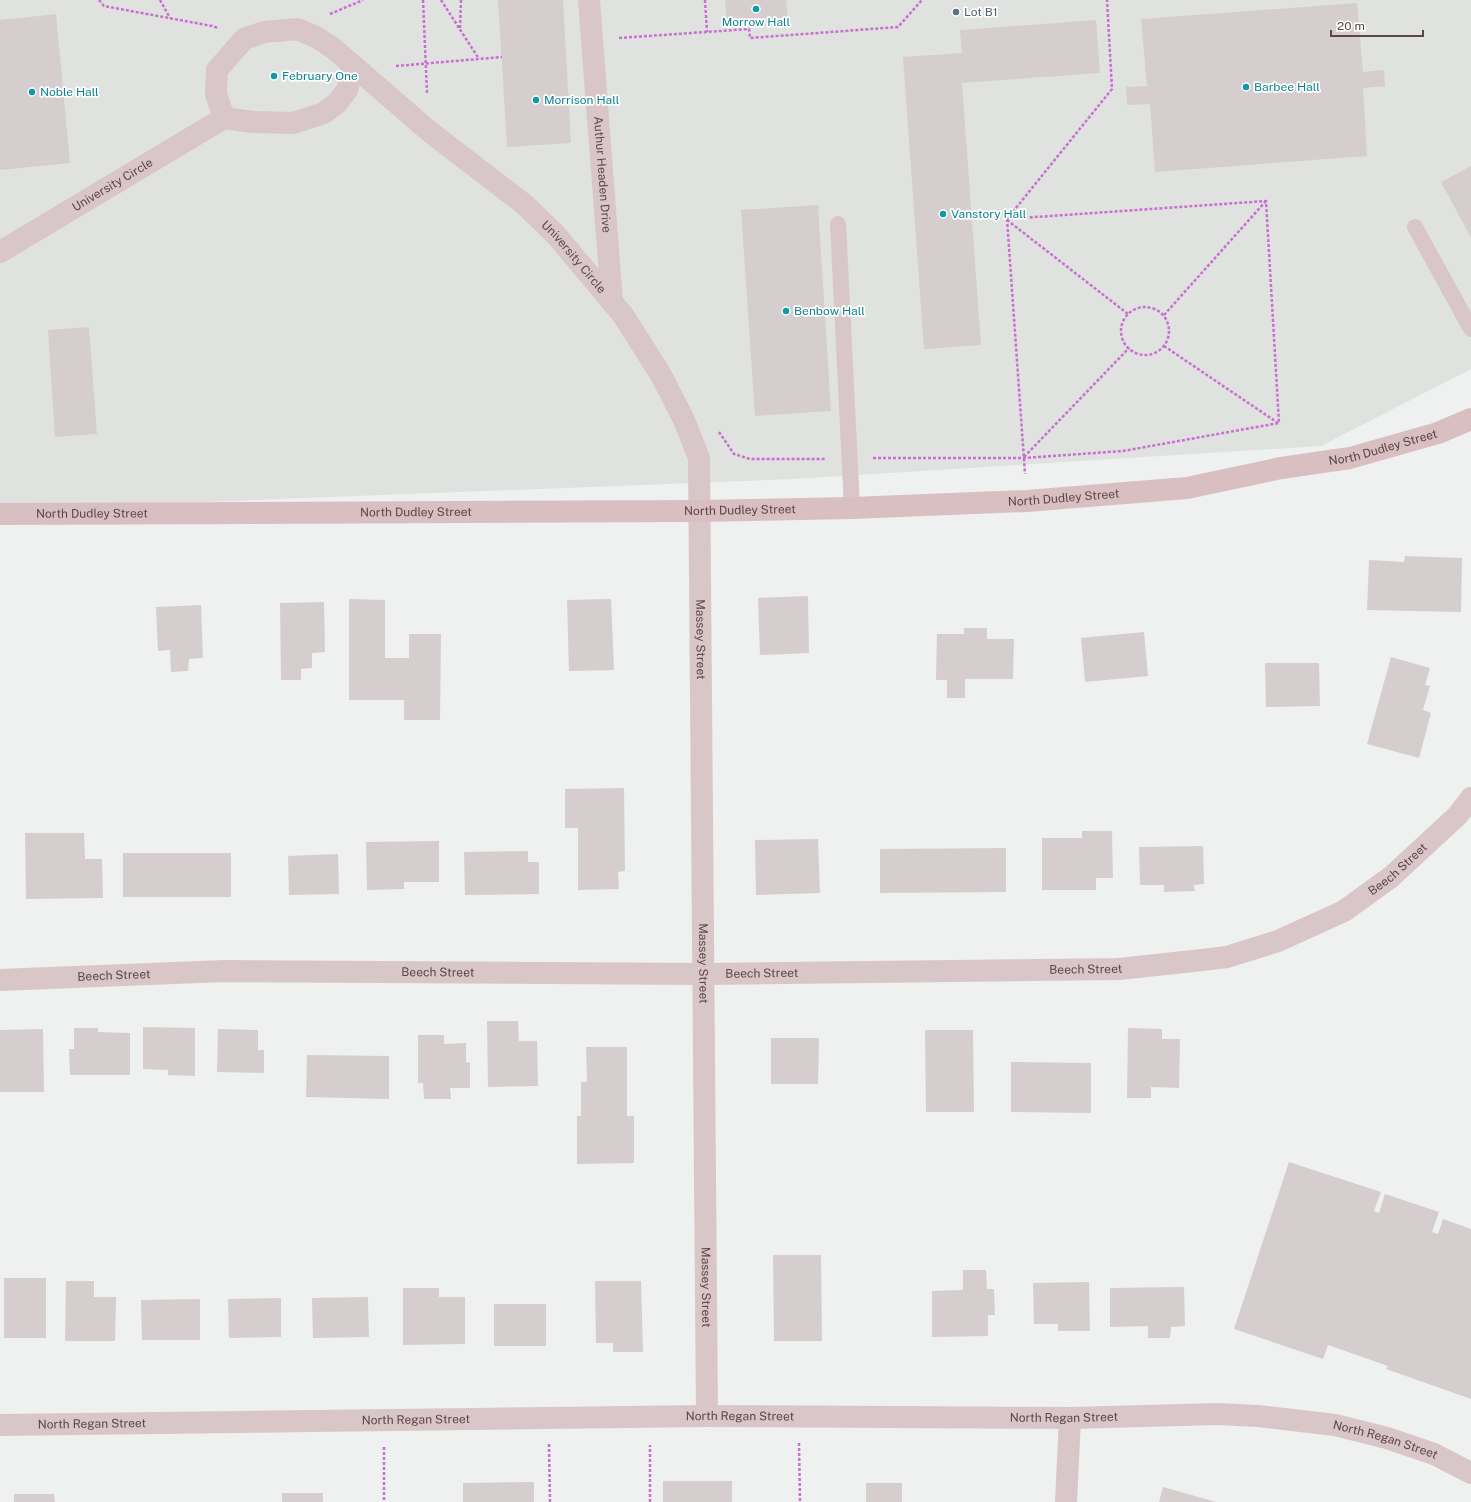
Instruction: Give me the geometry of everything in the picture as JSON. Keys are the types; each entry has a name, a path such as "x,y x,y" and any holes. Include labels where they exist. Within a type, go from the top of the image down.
{"street":[{"name":"Authur Headen Drive","path":"589,0 612,302"},
{"name":"University Circle","path":"0,252 224,118 216,94 217,70 244,39 264,32 297,30 333,48 430,132 524,204 556,235 624,315 661,375 684,420 699,458 699,511"},
{"path":"224,118 253,122 292,124 324,113 337,103 347,90 358,70"},
{"name":"North Dudley Street","path":"0,514 699,511 1027,502 1188,488 1282,468 1350,458 1438,433 1471,419"},
{"name":"Massey Street","path":"699,511 707,1416"},
{"name":"Beech Street","path":"0,980 224,971 703,974 1120,969 1227,957 1278,941 1344,911 1391,877 1458,816 1471,798"},
{"name":"North Regan Street","path":"0,1425 707,1416 1070,1418 1218,1414 1258,1416 1335,1425 1387,1438 1434,1454 1471,1473"},
{"path":"1066,1502 1070,1418"}],"lane":[{"path":"838,224 852,508"},
{"path":"1415,227 1471,329"}],"path":[{"path":"99,0 104,6 212,26 244,39"},
{"path":"160,0 170,18"},
{"path":"422,0 430,132"},
{"path":"441,0 480,59"},
{"path":"460,29 461,0"},
{"path":"705,0 707,32"},
{"path":"627,38 750,29 750,38 898,27 922,0"},
{"path":"1027,502 1007,219 1112,89 1108,0"},
{"path":"358,70 502,57"},
{"path":"1007,219 1266,201"},
{"path":"1164,315 1266,201"},
{"path":"1266,201 1279,423"},
{"path":"1007,219 1128,314"},
{"path":"1142,306 1158,310 1164,315 1168,322 1169,330 1168,338 1164,346 1158,351 1150,354 1143,354 1129,348 1124,342 1122,335 1124,320 1128,314 1134,309 1142,306"},
{"path":"1164,346 1279,423"},
{"path":"1024,458 1129,348"},
{"path":"717,428 734,454 750,459 1024,458 1123,451 1279,423"},
{"path":"650,1417 650,1502"},
{"path":"799,1417 800,1502"},
{"path":"548,1418 550,1502"},
{"path":"384,1420 384,1502"}],"shaded area":[{"path":"0,0 1471,0 1471,369 1321,446 793,479 0,510"}],"building":[{"name":"Morrison Hall","path":"498,0 563,0 571,143 507,147"},
{"name":"Morrow Hall","path":"725,0 786,0 788,19 727,24"},
{"name":"Barbee Hall","path":"1357,3 1363,72 1384,70 1385,86 1363,88 1367,156 1155,172 1150,104 1127,105 1126,87 1147,86 1141,19"},
{"name":"Noble Hall","path":"56,14 70,163 0,170 0,20"},
{"name":"Vanstory Hall","path":"1096,20 1100,73 962,83 981,345 924,349 903,57 962,53 960,30"},
{"path":"1471,166 1471,238 1441,182"},
{"name":"Benbow Hall","path":"818,205 831,411 755,416 741,210"},
{"path":"89,327 97,434 55,437 48,330"},
{"path":"1405,556 1462,558 1461,612 1367,610 1369,560 1404,562"},
{"path":"808,596 809,653 760,655 758,598"},
{"path":"349,599 385,600 385,658 409,658 409,634 441,634 440,720 404,720 404,700 349,700"},
{"path":"611,599 614,670 569,671 567,600"},
{"path":"324,602 325,652 312,653 312,668 301,669 301,680 281,680 280,603"},
{"path":"201,605 203,658 189,659 188,671 171,672 170,650 158,651 156,607"},
{"path":"964,628 987,628 987,639 1014,639 1013,679 965,679 965,698 947,698 947,680 936,680 937,634 964,634"},
{"path":"1144,632 1148,676 1085,682 1081,638"},
{"path":"1391,657 1430,668 1425,685 1430,686 1423,710 1431,713 1419,758 1367,744"},
{"path":"1265,663 1319,663 1320,706 1266,707"},
{"path":"624,788 625,871 618,872 619,889 578,890 578,828 565,828 565,789"},
{"path":"1082,831 1112,831 1113,878 1096,878 1096,890 1042,890 1042,838 1082,838"},
{"path":"25,833 84,833 85,859 102,859 103,898 26,899"},
{"path":"818,839 820,893 756,895 755,840"},
{"path":"439,841 439,882 404,882 404,889 367,890 366,842"},
{"path":"1203,846 1204,884 1194,885 1195,891 1164,892 1164,885 1140,885 1139,847"},
{"path":"1006,848 1006,892 880,893 880,849"},
{"path":"528,851 528,862 539,862 539,894 465,895 464,852"},
{"path":"123,853 231,853 231,897 123,897"},
{"path":"338,854 339,894 289,895 288,856"},
{"path":"487,1021 518,1021 519,1041 537,1041 538,1086 488,1087"},
{"path":"143,1027 195,1028 195,1076 168,1075 168,1070 143,1069"},
{"path":"74,1028 98,1028 98,1032 130,1033 130,1075 70,1075 69,1049 74,1049"},
{"path":"1128,1028 1162,1029 1162,1039 1180,1039 1179,1088 1151,1087 1151,1098 1127,1098"},
{"path":"43,1029 44,1092 0,1092 0,1030"},
{"path":"218,1029 258,1030 258,1050 264,1050 264,1073 217,1072"},
{"path":"925,1030 973,1030 974,1112 926,1112"},
{"path":"418,1035 444,1035 444,1044 466,1043 466,1062 470,1063 470,1088 450,1088 451,1099 424,1099 423,1083 418,1083"},
{"path":"771,1038 819,1038 818,1084 771,1084"},
{"path":"586,1047 627,1047 627,1116 634,1116 634,1163 577,1164 577,1116 581,1116 581,1082 587,1082"},
{"path":"307,1055 389,1056 389,1099 306,1097"},
{"path":"1011,1062 1091,1063 1091,1113 1011,1112"},
{"path":"1289,1162 1381,1192 1374,1211 1379,1213 1385,1194 1439,1212 1432,1232 1438,1234 1443,1219 1471,1229 1471,1399 1386,1369 1388,1366 1328,1345 1323,1359 1234,1329"},
{"path":"773,1255 821,1255 822,1341 774,1341"},
{"path":"963,1270 986,1270 987,1289 994,1289 995,1315 988,1315 988,1336 932,1337 932,1291 963,1290"},
{"path":"4,1278 46,1278 46,1338 4,1338"},
{"path":"66,1281 94,1281 94,1297 116,1297 115,1341 65,1341"},
{"path":"595,1281 641,1281 643,1352 613,1352 613,1343 596,1343"},
{"path":"1089,1282 1090,1331 1058,1331 1058,1324 1034,1324 1033,1283"},
{"path":"1184,1287 1185,1326 1171,1327 1170,1338 1148,1338 1148,1326 1110,1327 1110,1288"},
{"path":"403,1288 439,1288 439,1297 465,1297 465,1344 403,1345"},
{"path":"368,1297 369,1337 313,1338 312,1298"},
{"path":"281,1298 281,1337 229,1338 228,1299"},
{"path":"200,1299 200,1340 142,1340 141,1300"},
{"path":"494,1304 546,1304 546,1346 494,1346"},
{"path":"663,1481 732,1481 732,1502 663,1502"},
{"path":"534,1482 534,1502 463,1502 463,1483"},
{"path":"866,1483 902,1483 902,1502 866,1502"},
{"path":"1163,1487 1216,1502 1159,1502"},
{"path":"282,1493 323,1493 323,1502 282,1502"},
{"path":"14,1494 54,1494 55,1502 14,1502"}],"place":[{"name":"Morrow Hall","path":"756,9"},
{"name":"Lot B1","path":"956,12"},
{"name":"February One","path":"274,76"},
{"name":"Barbee Hall","path":"1246,87"},
{"name":"Noble Hall","path":"32,92"},
{"name":"Morrison Hall","path":"536,100"},
{"name":"Vanstory Hall","path":"943,214"},
{"name":"Benbow Hall","path":"786,311"}]}
